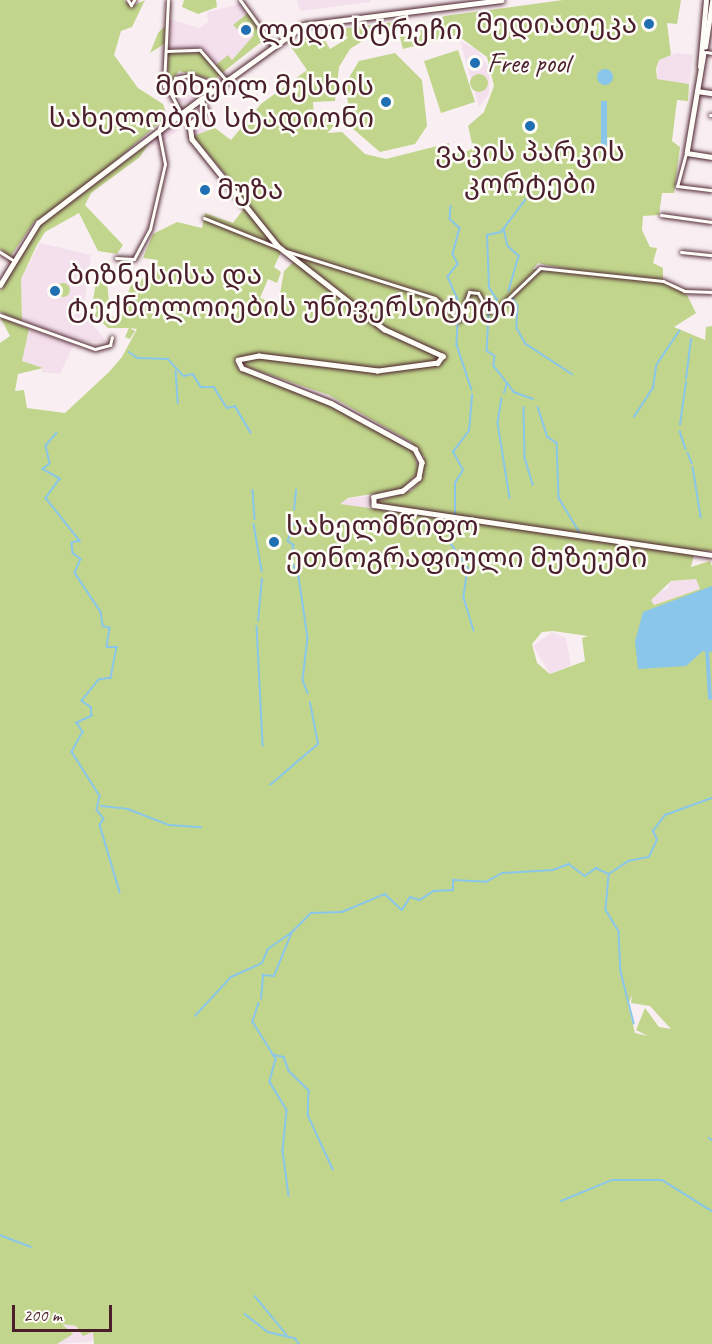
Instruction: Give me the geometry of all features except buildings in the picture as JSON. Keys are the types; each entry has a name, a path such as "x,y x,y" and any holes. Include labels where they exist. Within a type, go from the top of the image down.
{"street":[{"path":"128,0 131,5 134,0"},
{"path":"168,0 164,86 182,113"},
{"path":"240,0 272,44"},
{"path":"0,285 13,260 38,223 78,197 158,130 272,44 319,22 456,5 468,1 501,0"},
{"path":"456,5 468,1"},
{"path":"710,1 687,153 677,186 712,190"},
{"path":"166,51 200,50 226,80"},
{"path":"703,50 712,53"},
{"path":"170,92 172,82 185,74 218,86"},
{"path":"697,91 712,93"},
{"path":"201,99 206,111 190,125 192,139 281,249 391,334 443,356 438,363 378,371 259,356 238,360 242,368 331,403 415,448 422,462 419,478 403,491 374,497 374,505 712,555"},
{"path":"116,258 134,259 150,228 165,164 158,130"},
{"path":"687,153 712,157"},
{"path":"661,215 712,222"},
{"path":"204,218 281,249 435,298 459,320 469,292 478,293 488,311 495,311 540,268 663,281 693,291 712,292"},
{"path":"0,252 13,260"},
{"path":"681,252 712,255"},
{"path":"0,315 94,348 110,345 112,337"}],"shaded area":[{"path":"297,0 371,0 371,2 300,11"},
{"path":"240,4 255,35 231,60 228,55 216,65 203,48 169,49 169,19 199,28 208,22 207,12"},
{"path":"460,41 478,50 490,70 489,94 479,107"},
{"path":"677,53 693,55 689,84 657,79 658,60"},
{"path":"186,77 195,81 199,90 195,99 186,103 177,99 173,90 177,81"},
{"path":"202,106 215,128 193,136 183,127 156,146 149,143"},
{"name":"ბიზნესისა და ტექნოლოიების უნივერსიტეტი","path":"40,243 91,255 83,313 107,342 75,341 22,322 21,279"},
{"path":"29,329 74,344 60,374 41,372 43,368 22,361"},
{"path":"367,496 368,511 340,504 341,500"},
{"path":"696,579 700,589 654,605 651,601 650,596 669,588 668,582"},
{"path":"552,632 566,638 571,666 550,674 533,646"},
{"path":"62,1324 76,1326 83,1336 93,1332 98,1341 57,1344 70,1331"}],"green space":[{"path":"0,0 124,0 131,7 145,0 132,27 121,31 114,55 138,88 163,104 167,116 81,191 34,222 10,257 0,249"},
{"path":"184,0 216,0 217,7 198,14 182,7"},
{"path":"563,0 681,0 677,24 667,23 671,55 659,60 656,69 657,79 689,84 688,101 677,100 672,141 680,147 674,193 662,193 659,215 643,216 642,230 650,247 657,248 653,263 663,268 663,281 687,295 696,313 674,327 705,340 706,327 712,326 712,551 695,551 691,567 710,561 712,566 712,1344 94,1344 93,1332 83,1336 76,1326 62,1324 73,1334 57,1344 0,1344 0,343 10,336 0,317 29,329 22,361 43,368 18,374 15,391 24,390 27,408 65,413 122,357 137,329 130,328 135,331 130,339 125,337 129,328 108,328 91,312 98,271 107,280 110,317 120,319 130,287 138,278 156,280 158,260 143,258 153,234 177,222 202,228 205,213 233,223 245,207 230,193 237,188 193,136 215,128 231,140 261,104 307,70 289,44 320,32 330,49 348,38 340,29 395,22 395,30 372,35 350,49 339,67 335,101 313,102 314,119 323,114 334,126 327,133 342,132 365,154 386,159 449,143 450,152 468,151 473,148 468,126 484,112 494,86 487,57 457,35 403,49 400,37 429,28 444,16","holes":["281,252 293,262 284,271 278,305 260,298 268,279 277,283 281,272 274,267","538,263 574,271 573,271 533,269","235,363 329,395 411,442 424,457 421,480 411,491 375,502 440,518 340,504 348,498 402,489 419,472 414,451 335,407 239,370","696,579 700,589 654,605 651,600 671,581","553,631 588,636 601,632 582,638 585,661 550,674 537,663 532,644 542,632","632,995 631,1003 650,1006 671,1029 659,1027 645,1008 636,1030 648,1036 635,1033 628,1005"]},
{"path":"248,13 265,39 222,73 216,65 228,55 232,60 254,35 245,23 237,29 233,25"},
{"path":"165,26 164,44 150,53 158,33"},
{"path":"458,50 475,102 441,113 424,61"},
{"path":"168,53 201,53 220,75 214,80 179,71 167,87"},
{"name":"მიხეილ მესხის სახელობის სტადიონი","path":"395,53 422,80 427,126 415,144 380,152 352,128 345,84 359,61"},
{"path":"475,74 483,74 488,79 486,90 475,92 470,87 470,79"},
{"path":"149,143 140,157 91,193 85,205 123,245 117,254 98,251 79,213 45,232 37,245 21,279 22,322 0,312 0,291 37,228"},
{"path":"63,283 68,285 70,290 68,295 63,297 58,295 56,290 58,285"}],"water":[{"path":"602,69 608,69 613,77 611,83 602,85 597,80 597,74"},
{"path":"601,101 607,101 607,159 601,159"},
{"path":"712,586 712,652 703,651 686,666 638,669 635,641 643,612"}],"waterway":[{"path":"491,307 497,300 489,288 487,235 501,232 525,200"},
{"path":"451,206 450,219 460,228 453,254 458,264 448,277 458,299 458,317"},
{"path":"504,229 508,246 519,256 509,291"},
{"path":"513,298 518,306 517,328 526,344 572,374"},
{"path":"489,314 487,351 495,356 494,366 514,392 533,399"},
{"path":"458,324 457,345 472,390"},
{"path":"657,364 679,331"},
{"path":"686,379 691,339"},
{"path":"129,352 138,358 168,359 184,376 193,374 201,387 214,387 227,408 235,406 251,433"},
{"path":"634,417 653,388 656,366"},
{"path":"176,371 178,403"},
{"path":"680,425 686,382"},
{"path":"504,393 507,383"},
{"path":"455,516 455,483 463,470 453,452 469,431 472,395"},
{"path":"502,398 498,423 510,498"},
{"path":"524,407 525,458 533,485"},
{"path":"538,407 548,437 557,443 559,498 579,531"},
{"path":"680,431 686,449"},
{"path":"57,433 46,446 50,464 43,469 60,479 46,498 80,541 72,543 73,553 81,559 75,573 101,612 103,626 110,628 107,647 117,647 111,678 99,680 82,701 91,707 92,716 77,723 83,732 72,752 100,796 97,810 104,819 100,825 120,892"},
{"path":"688,453 692,463"},
{"path":"693,467 701,517"},
{"path":"253,490 255,519"},
{"path":"294,510 296,490"},
{"path":"294,523 288,541 294,545 291,559 299,577 308,638 303,680 308,693"},
{"path":"254,524 262,571"},
{"path":"453,525 450,542 468,568 464,598 474,631"},
{"path":"258,621 262,579"},
{"path":"257,626 263,746"},
{"path":"707,649 710,698"},
{"path":"270,785 318,744 310,703"},
{"path":"261,999 263,975 274,976 292,932 311,913 342,912 385,894 402,910 410,897 420,900 434,891 453,890 453,880 486,882 502,873 553,870 569,864 585,876 596,868 609,874 628,861 649,857 657,840 653,831 665,815 712,798"},
{"path":"101,806 128,809 169,825 201,827"},
{"path":"609,875 606,910 619,932"},
{"path":"195,1016 231,977 262,963 268,949 292,932"},
{"path":"619,934 621,972 634,1023"},
{"path":"259,1003 253,1022 276,1059 270,1082 287,1110 283,1151 289,1196"},
{"path":"274,1055 284,1057 289,1071 309,1090 308,1115 333,1169"},
{"path":"561,1201 612,1180 662,1180 712,1211"},
{"path":"0,1235 31,1247"},
{"path":"255,1296 287,1335"},
{"path":"245,1314 268,1332 295,1338 299,1344"}],"place":[{"name":"მედიათეკა","path":"649,24"},
{"name":"ლედი სტრეჩი","path":"246,30"},
{"name":"Free pool","path":"475,63"},
{"name":"მიხეილ მესხის სახელობის სტადიონი","path":"386,102"},
{"name":"ვაკის პარკის კორტები","path":"530,126"},
{"name":"მუზა","path":"205,190"},
{"name":"ბიზნესისა და ტექნოლოიების უნივერსიტეტი","path":"55,291"},
{"name":"სახელმწიფო ეთნოგრაფიული მუზეუმი","path":"274,542"}]}
